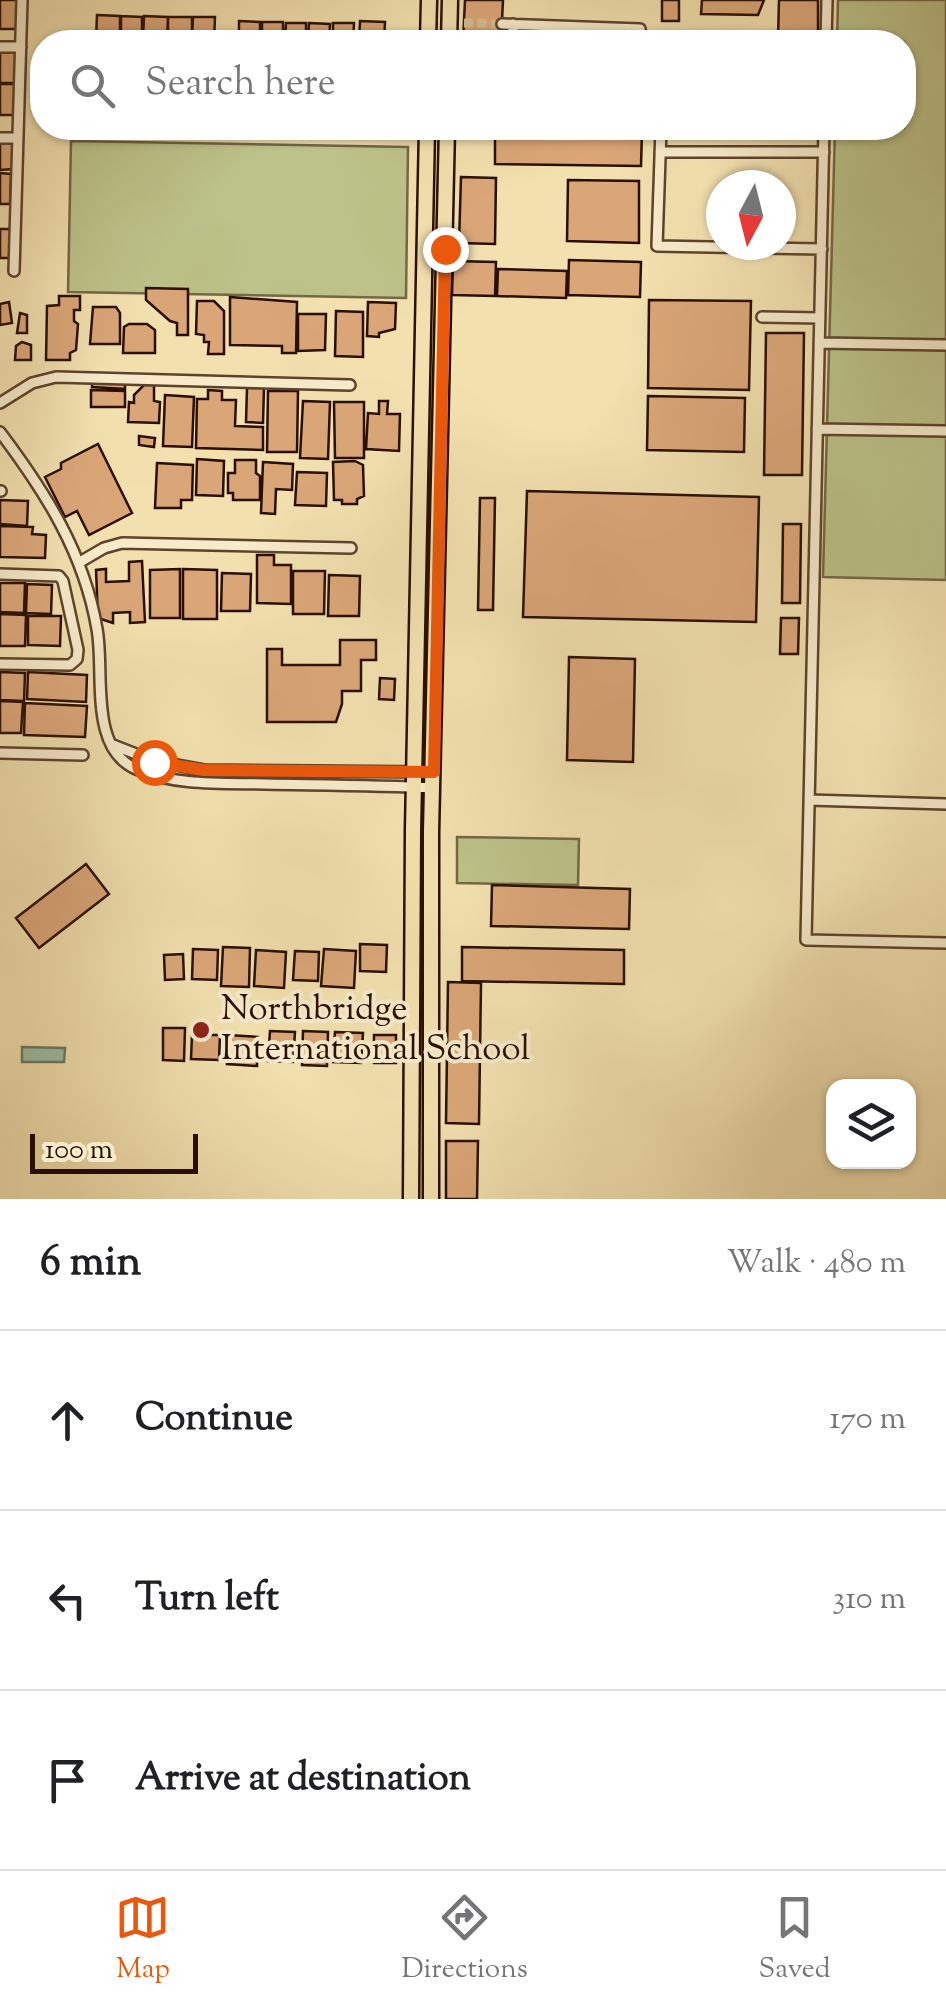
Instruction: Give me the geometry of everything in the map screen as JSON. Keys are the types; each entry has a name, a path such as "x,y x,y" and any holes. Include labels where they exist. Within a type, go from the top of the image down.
{"main road":[{"path":"428,30 429,0"},
{"path":"450,0 456,23 453,30"},
{"path":"412,1199 414,770 426,140"},
{"path":"431,1199 434,772 447,140"}],"street":[{"path":"14,271 22,0"},
{"path":"826,30 827,0"},
{"path":"509,30 508,24 640,30"},
{"path":"0,47 21,48"},
{"path":"0,138 18,138"},
{"path":"660,140 658,246 822,249"},
{"path":"824,140 806,940 946,942"},
{"path":"660,152 824,152"},
{"path":"0,222 16,222"},
{"path":"762,317 820,318"},
{"path":"820,343 946,345"},
{"path":"0,403 32,383 56,377 350,385"},
{"path":"817,429 946,431"},
{"path":"0,432 42,490 80,562 97,629 103,716 119,758 134,768 178,780 434,788"},
{"path":"80,562 122,543 351,548"},
{"path":"0,574 52,574 63,581 78,650 77,659 70,666 0,664"},
{"path":"111,744 154,762 204,770 434,772"},
{"path":"0,753 83,754"},
{"path":"809,800 946,804"}],"shaded area":[{"path":"838,0 946,0 946,580 823,577 835,140 916,140 916,30 837,30"},
{"path":"71,141 408,147 406,298 68,292"},
{"path":"457,837 579,839 578,885 457,883"},
{"path":"22,1047 65,1048 64,1062 22,1062"}],"building":[{"path":"0,0 17,0 16,29 0,29"},
{"path":"465,0 503,0 502,30 464,30"},
{"path":"662,0 679,0 679,21 662,21"},
{"path":"702,0 764,0 758,15 701,14"},
{"path":"779,0 818,0 818,30 778,30"},
{"path":"97,15 120,16 120,30 96,30"},
{"path":"121,16 142,17 142,30 121,30"},
{"path":"144,16 168,17 167,30 143,30"},
{"path":"168,17 192,17 192,30 168,30"},
{"path":"193,17 215,17 214,30 192,30"},
{"path":"239,21 260,22 260,30 239,30"},
{"path":"360,21 385,22 385,30 360,30"},
{"path":"262,22 283,22 283,30 262,30"},
{"path":"286,23 306,23 306,30 286,30"},
{"path":"309,23 330,24 330,30 309,30"},
{"path":"333,23 354,23 354,30 333,30"},
{"path":"0,52 16,52 16,83 0,83"},
{"path":"0,84 16,84 15,115 0,115"},
{"path":"495,140 642,140 641,166 495,164"},
{"path":"0,141 13,141 13,169 0,170"},
{"path":"0,173 11,174 10,204 0,204"},
{"path":"461,177 496,178 495,244 459,243"},
{"path":"568,180 639,181 639,243 567,241"},
{"path":"0,229 11,229 11,258 0,258"},
{"path":"569,260 641,262 640,297 568,295"},
{"path":"453,261 496,262 495,296 452,295"},
{"path":"498,269 567,271 566,298 497,296"},
{"path":"146,288 188,289 188,335 177,335 177,323 146,300"},
{"path":"59,296 80,296 80,310 74,310 74,321 78,324 76,350 70,353 70,360 46,360 47,306 59,305"},
{"path":"230,297 297,302 296,353 282,353 282,346 230,345"},
{"path":"649,300 751,301 749,390 648,388"},
{"path":"197,301 214,301 224,311 224,354 208,354 209,342 204,342 204,335 196,334"},
{"path":"9,302 12,323 0,325 0,304"},
{"path":"368,302 396,303 395,329 379,333 379,337 367,336"},
{"path":"93,307 116,307 120,313 120,344 90,344"},
{"path":"336,311 363,312 363,357 335,356"},
{"path":"20,313 27,315 27,333 17,333"},
{"path":"298,314 326,314 325,350 298,351"},
{"path":"147,324 155,330 155,353 123,353 124,327"},
{"path":"766,333 804,333 802,475 764,475"},
{"path":"22,342 31,345 31,360 15,360 16,346"},
{"path":"92,379 125,381 125,389 92,387"},
{"path":"144,385 154,385 154,401 160,402 159,423 128,422 129,402 134,403 134,395"},
{"path":"247,388 264,388 263,423 246,422"},
{"path":"91,390 125,391 125,407 91,407"},
{"path":"208,390 222,391 222,400 236,400 235,426 263,427 263,450 196,448 197,399 208,399"},
{"path":"268,391 298,391 297,452 267,452"},
{"path":"165,395 194,397 192,447 163,446"},
{"path":"648,396 745,398 744,452 647,450"},
{"path":"303,401 330,402 328,459 300,458"},
{"path":"379,401 388,401 387,414 400,414 399,451 366,449 368,413 379,414"},
{"path":"334,402 364,402 364,458 335,458"},
{"path":"139,436 155,438 154,447 139,445"},
{"path":"98,444 132,513 89,535 77,511 65,517 45,477 61,469 61,463"},
{"path":"197,459 224,461 223,496 196,495"},
{"path":"235,460 256,460 260,500 233,500 233,493 228,493 228,473 235,473"},
{"path":"355,461 363,465 364,496 357,499 357,504 342,504 342,500 334,500 333,462"},
{"path":"263,462 293,464 292,490 276,489 275,514 261,513"},
{"path":"157,463 193,465 192,500 181,500 181,508 155,508"},
{"path":"297,472 327,473 326,506 295,505"},
{"path":"527,491 759,497 756,622 523,617"},
{"path":"480,498 495,498 493,610 478,610"},
{"path":"0,500 28,501 27,526 0,524"},
{"path":"783,524 801,524 800,603 782,603"},
{"path":"0,526 33,527 32,534 46,535 45,558 0,557"},
{"path":"257,555 274,555 274,565 291,565 291,604 257,603"},
{"path":"142,561 145,622 130,623 130,612 113,613 113,623 98,618 96,570 106,569 106,582 129,581 129,562"},
{"path":"180,569 180,618 150,618 150,570"},
{"path":"183,569 217,570 217,619 183,619"},
{"path":"293,571 325,571 324,614 293,614"},
{"path":"222,573 251,574 250,611 221,611"},
{"path":"329,575 360,576 359,616 328,616"},
{"path":"0,583 25,583 24,613 0,612"},
{"path":"27,584 52,585 51,614 26,613"},
{"path":"0,614 26,615 25,646 0,646"},
{"path":"28,616 61,616 60,646 28,645"},
{"path":"781,618 799,618 798,654 780,654"},
{"path":"340,640 376,640 376,660 361,660 361,691 342,691 336,722 267,722 267,649 282,649 282,665 340,665"},
{"path":"569,657 635,659 633,762 567,760"},
{"path":"0,672 25,673 24,701 0,700"},
{"path":"28,672 87,675 86,702 27,699"},
{"path":"380,678 395,679 394,700 379,699"},
{"path":"0,701 23,702 21,733 0,733"},
{"path":"25,703 87,706 85,737 24,735"},
{"path":"86,864 109,894 39,948 16,918"},
{"path":"492,885 630,889 629,929 491,926"},
{"path":"360,944 387,945 386,972 360,971"},
{"path":"223,947 250,948 249,987 221,986"},
{"path":"462,947 624,950 624,984 462,981"},
{"path":"193,949 218,950 217,980 192,979"},
{"path":"324,949 356,951 354,988 321,986"},
{"path":"256,950 286,952 284,988 254,986"},
{"path":"295,951 319,952 318,981 293,980"},
{"path":"183,954 184,979 165,980 164,955"},
{"path":"448,982 481,983 479,1124 446,1123"},
{"path":"163,1028 185,1028 184,1061 163,1060"},
{"path":"270,1031 295,1032 293,1062 268,1061"},
{"path":"303,1031 328,1032 327,1066 302,1065"},
{"path":"335,1032 363,1033 361,1063 333,1062"},
{"path":"192,1035 220,1035 219,1060 191,1059"},
{"path":"228,1035 258,1037 257,1066 227,1064"},
{"path":"374,1035 396,1035 396,1063 374,1063"},
{"path":"446,1141 478,1141 477,1199 446,1199"}],"tunnel":[{"path":"464,23 502,24"}],"place":[{"name":"Northbridge International School","path":"201,1030"}],"route":[{"path":"154,762 204,770 434,772 445,249"}]}
